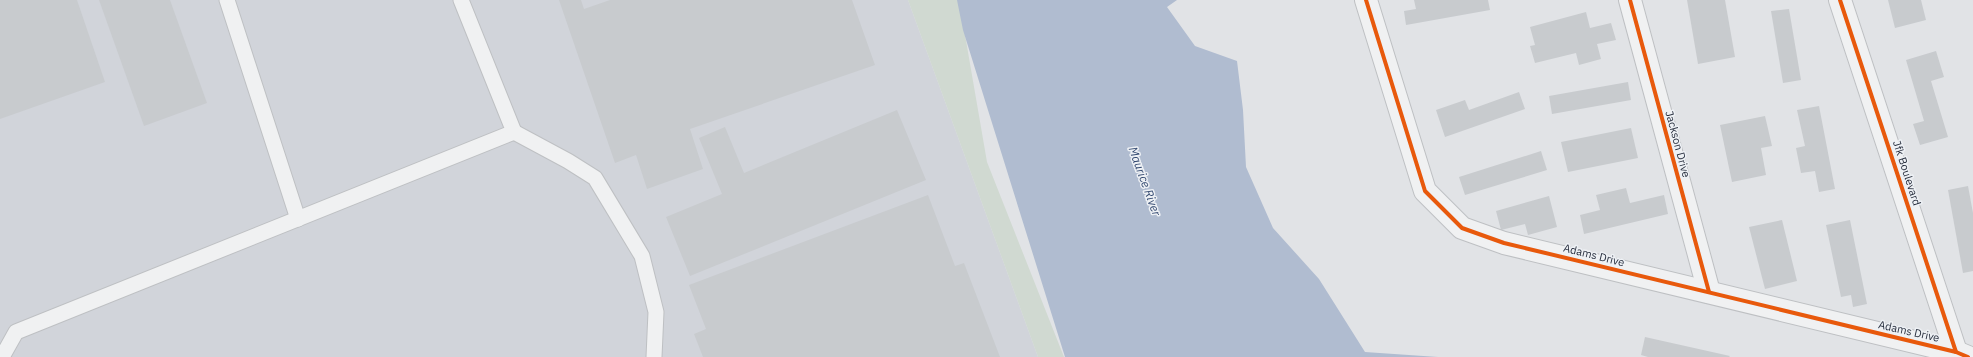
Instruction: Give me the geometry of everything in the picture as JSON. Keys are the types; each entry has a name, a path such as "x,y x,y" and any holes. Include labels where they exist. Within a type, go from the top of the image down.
{"street":[{"name":"Adams Drive","path":"1366,0 1425,191 1462,228 1504,243 1962,354"},
{"name":"Jackson Drive","path":"1630,0 1709,292"},
{"name":"Jfk Boulevard","path":"1840,0 1962,354"}],"lane":[{"path":"227,0 298,219"},
{"path":"461,0 514,132 568,161 595,178 642,256 656,312 654,357"},
{"path":"2,357 16,332 514,132"}],"shaded area":[{"path":"0,0 908,0 1038,357 0,357"},
{"path":"908,0 959,0 987,162 1064,357 1038,357"}],"water":[{"name":"Maurice River","path":"957,0 1177,0 1167,7 1195,46 1237,61 1243,110 1246,167 1273,228 1319,279 1365,352 1438,357 1065,357 963,30"}],"building":[{"path":"0,0 77,0 105,82 0,119"},
{"path":"99,0 170,0 207,103 144,126"},
{"path":"559,0 581,0 584,9 610,0 852,0 875,65 690,129 703,169 647,189 636,155 615,163"},
{"path":"1414,0 1488,0 1490,10 1406,25 1404,11 1416,9"},
{"path":"1687,0 1725,0 1735,57 1698,64"},
{"path":"1888,0 1921,0 1926,20 1895,28"},
{"path":"1789,9 1801,80 1783,83 1771,11"},
{"path":"1586,12 1590,28 1611,23 1616,40 1597,44 1601,59 1579,65 1576,53 1535,63 1530,46 1535,45 1530,27"},
{"path":"1936,51 1944,77 1931,81 1948,137 1920,145 1913,124 1924,121 1906,60"},
{"path":"1628,82 1631,100 1552,114 1549,96"},
{"path":"1519,92 1525,109 1445,137 1436,110 1465,100 1469,110"},
{"path":"1819,106 1835,189 1819,192 1815,171 1801,173 1796,148 1805,146 1797,110"},
{"path":"897,110 926,180 690,276 666,217 722,194 699,138 725,127 744,173"},
{"path":"1765,116 1772,146 1761,148 1766,175 1732,182 1720,125"},
{"path":"1631,128 1638,158 1568,172 1561,142"},
{"path":"1541,151 1547,170 1465,195 1459,177"},
{"path":"1968,186 1973,213 1973,271 1963,273 1948,190"},
{"path":"1626,188 1630,203 1664,195 1668,214 1584,234 1580,215 1600,210 1596,195"},
{"path":"928,195 955,266 964,263 1000,357 703,357 694,334 706,329 689,285"},
{"path":"1549,196 1557,227 1528,235 1525,224 1501,230 1496,211"},
{"path":"1782,220 1797,281 1765,289 1749,227"},
{"path":"1850,220 1867,304 1853,307 1851,295 1841,297 1826,225"},
{"path":"1645,337 1730,356 1648,357 1641,355"}],"cycle path":[{"path":"1366,0 1425,191 1462,228 1504,243 1956,352 1968,357"},
{"path":"1630,0 1709,292"},
{"path":"1840,0 1956,352"}]}
